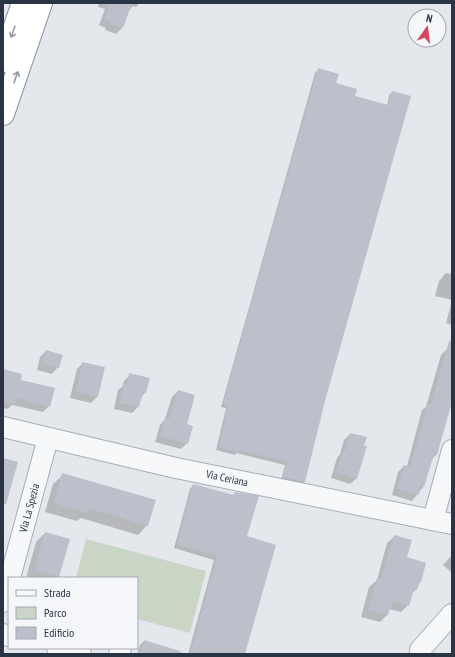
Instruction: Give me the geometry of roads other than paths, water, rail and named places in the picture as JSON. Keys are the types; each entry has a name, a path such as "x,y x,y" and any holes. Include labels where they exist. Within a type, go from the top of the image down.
{"highway":[{"path":"3,61 23,3"},
{"path":"3,114 42,3"}],"street":[{"name":"Via Ceriana","path":"3,427 176,468 443,522"},
{"name":"Via La Spezia","path":"10,577 48,438"},
{"path":"443,522 452,450"},
{"name":"Via La Spezia","path":"3,602 8,583"},
{"path":"420,654 420,650 452,614"},
{"path":"61,649 81,654"}]}
